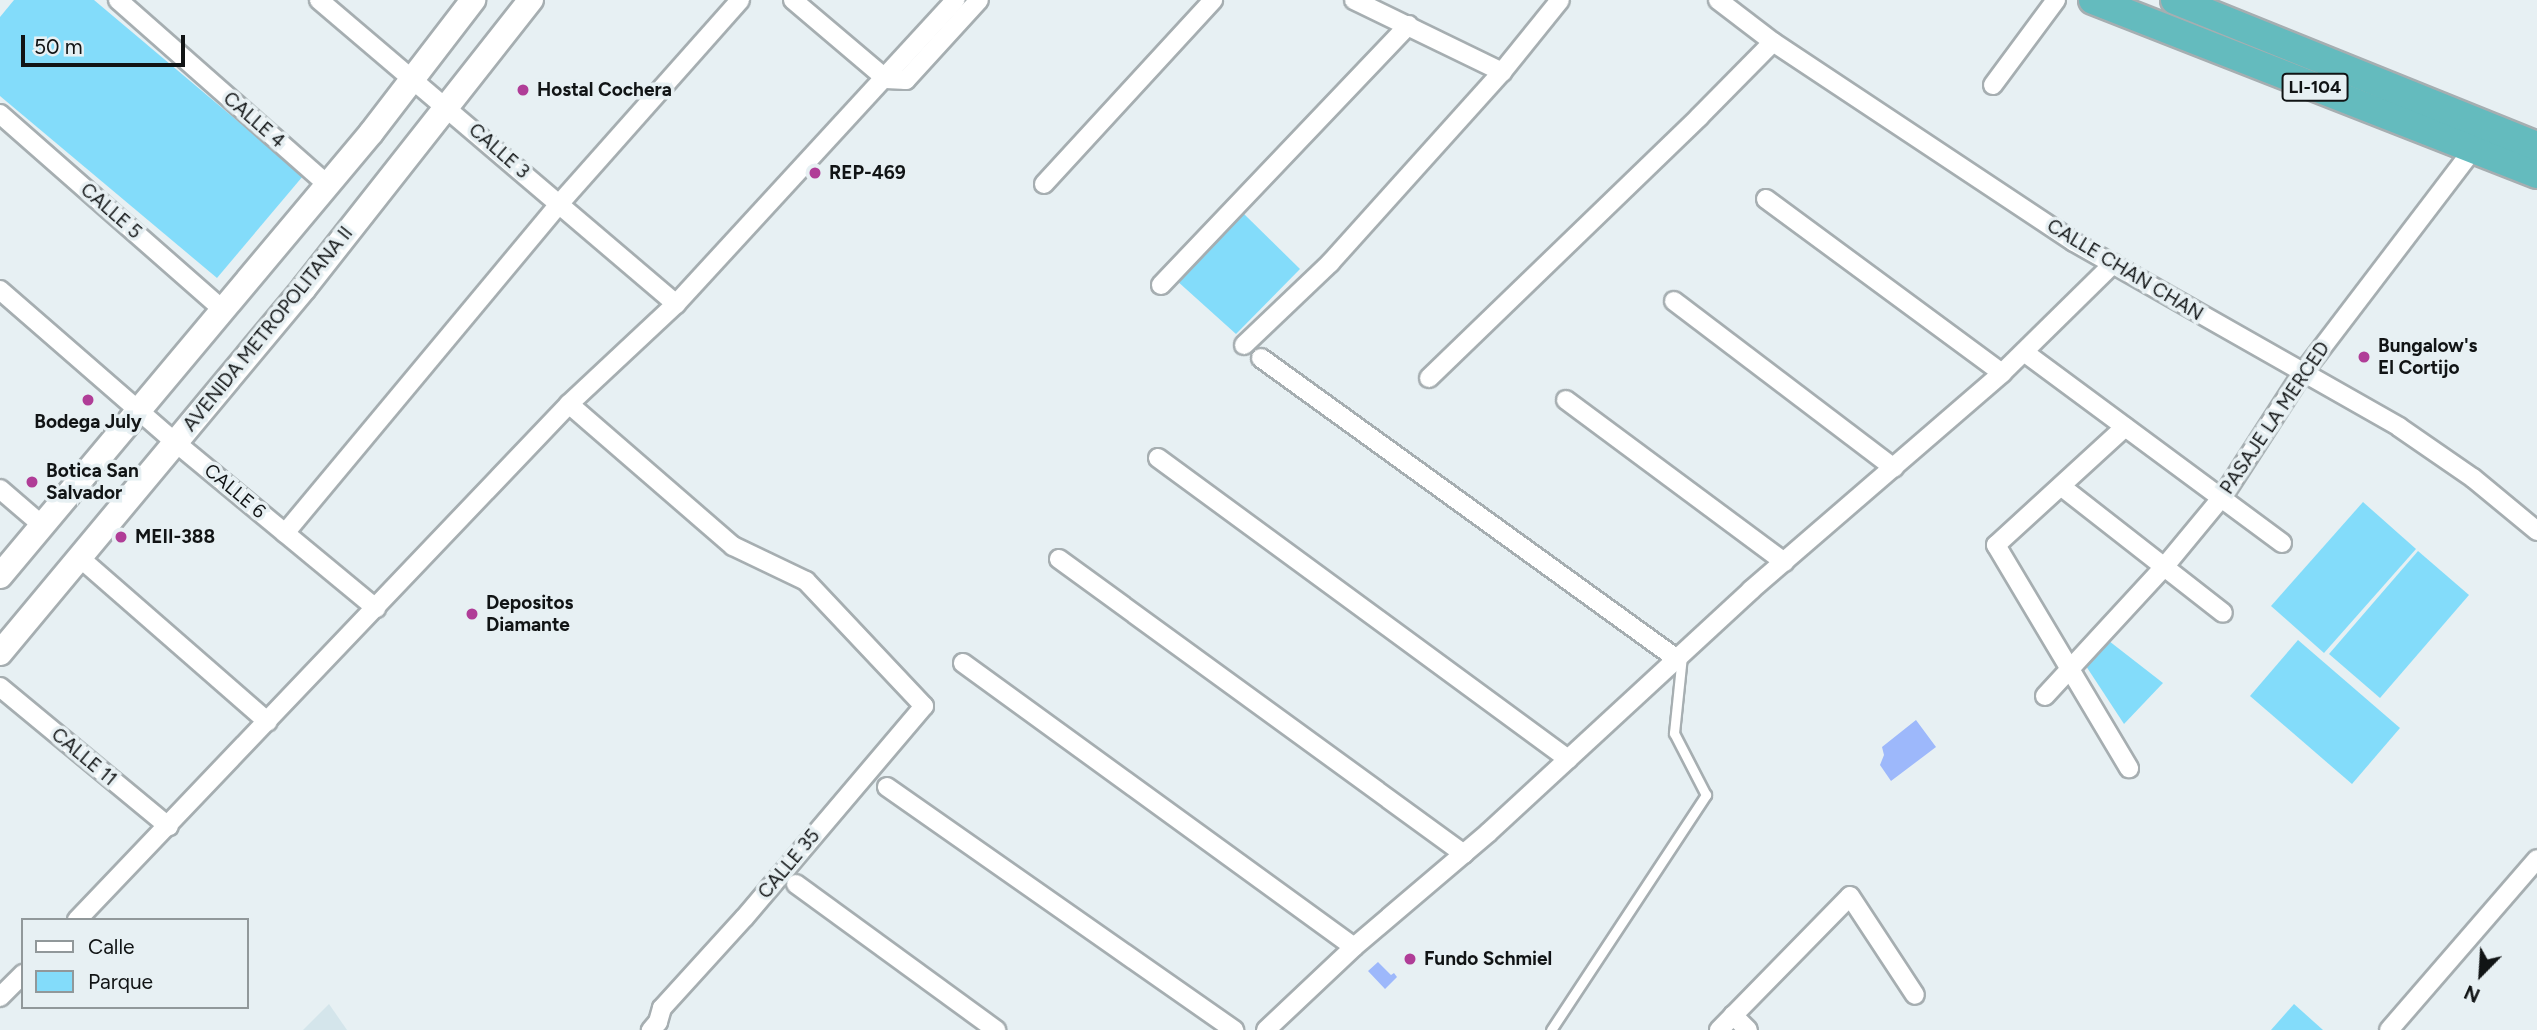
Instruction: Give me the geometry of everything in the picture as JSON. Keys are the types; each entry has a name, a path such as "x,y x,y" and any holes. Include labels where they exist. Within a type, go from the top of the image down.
{"highway":[{"name":"LI-104","path":"2175,0 2481,138 2537,174"},
{"name":"LI-104","path":"2109,3 2481,138 2537,146"}],"main road":[{"path":"0,576 327,184 414,78 473,0"},
{"name":"AVENIDA METROPOLITANA II","path":"0,653 304,288 531,0"}],"street":[{"name":"CALLE 4","path":"118,0 327,184"},
{"name":"CALLE 3","path":"319,0 447,106 676,304"},
{"path":"285,533 560,204 740,0"},
{"path":"793,0 886,79 906,80 979,0"},
{"path":"79,918 169,827 569,404 676,304 956,0"},
{"path":"1044,184 1213,0"},
{"path":"1354,0 1502,72"},
{"path":"1244,345 1330,263 1502,72 1560,0"},
{"name":"CALLE CHAN CHAN","path":"1718,0 1773,42 2113,264 2302,374 2399,426 2473,478 2537,531"},
{"path":"1993,85 2056,0"},
{"path":"1161,285 1409,25"},
{"path":"1429,378 1773,42"},
{"name":"CALLE 5","path":"0,114 221,308"},
{"name":"PASAJE LA MERCED","path":"2045,696 2165,566 2223,496 2302,374 2481,138"},
{"path":"1766,199 2002,373"},
{"path":"1266,1030 1354,947 1464,854 1784,562 2002,373 2113,264"},
{"name":"CALLE 6","path":"0,290 175,442 376,608"},
{"path":"1674,301 1894,468"},
{"path":"2024,352 2223,496 2282,543"},
{"path":"1261,358 1679,656"},
{"path":"1566,400 1784,562"},
{"name":"CALLE 35","path":"569,404 733,546 806,581 923,706 744,918 662,1008 659,1027"},
{"path":"2125,427 1996,545 2129,768"},
{"path":"1158,458 1568,759"},
{"path":"2062,487 2223,613"},
{"path":"0,489 43,526"},
{"path":"80,558 268,722"},
{"path":"1059,559 1464,854"},
{"path":"963,663 1354,947"},
{"name":"CALLE 11","path":"0,687 169,827"},
{"path":"887,787 1234,1030"},
{"path":"2389,1030 2537,859"},
{"path":"796,884 996,1030"},
{"path":"1719,1030 1850,896 1915,995"},
{"path":"0,997 21,976"},
{"path":"1733,1015 1748,1030"}],"lane":[{"path":"1551,1030 1706,795 1674,733 1679,656"}],"shaded area":[{"path":"1916,720 1936,747 1891,781 1880,765 1884,755 1882,747"},
{"path":"1378,962 1391,975 1394,973 1397,977 1385,989 1368,971"},
{"path":"329,1004 347,1030 303,1030"}],"green space":[{"path":"14,0 94,0 303,176 217,278 0,96 0,17"},
{"path":"1242,212 1300,269 1236,334 1176,280"},
{"path":"2363,502 2416,549 2324,653 2271,606"},
{"path":"2418,551 2469,595 2380,698 2329,654"},
{"path":"2298,640 2400,728 2352,784 2250,696"},
{"path":"2109,641 2163,683 2124,724 2086,666"},
{"path":"2294,1004 2323,1030 2271,1030"}],"place":[{"name":"Hostal Cochera","path":"523,90"},
{"name":"REP-469","path":"815,173"},
{"name":"Bungalow's El Cortijo","path":"2364,357"},
{"name":"Bodega July","path":"88,400"},
{"name":"Botica San Salvador","path":"32,482"},
{"name":"MEII-388","path":"121,537"},
{"name":"Depositos Diamante","path":"472,614"},
{"name":"Fundo Schmiel","path":"1410,959"}]}
